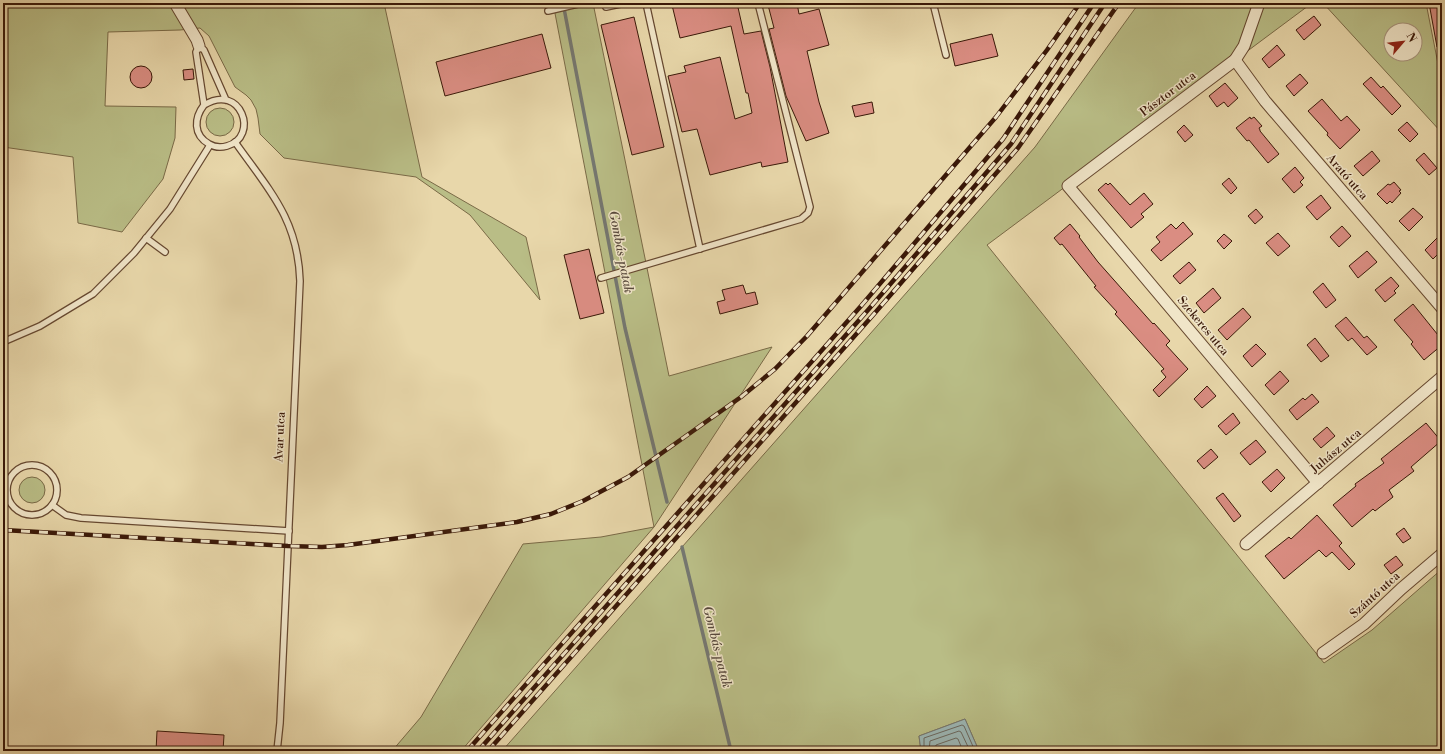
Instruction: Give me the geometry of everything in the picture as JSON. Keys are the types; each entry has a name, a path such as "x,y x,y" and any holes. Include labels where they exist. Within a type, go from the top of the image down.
{"street":[{"path":"175,3 197,40 198,46"},
{"name":"Pásztor utca","path":"1068,186 1234,60 1244,46 1259,3"},
{"name":"Arató utca","path":"1234,60 1265,101 1442,308"},
{"name":"Szekeres utca","path":"1068,186 1318,483"},
{"name":"Juhász utca","path":"1246,544 1442,377"},
{"name":"Szántó utca","path":"1323,653 1364,624 1401,589 1442,554"}],"lane":[{"path":"548,11 582,3"},
{"path":"606,3 606,7 625,3"},
{"path":"646,3 700,249"},
{"path":"601,278 801,219 808,213 810,207 758,3"},
{"path":"933,3 946,55"},
{"path":"204,105 196,52 198,46 204,50 226,100"},
{"path":"218,99 226,100 233,103 243,114 244,129 235,142 223,147 216,147 203,140 198,134 196,118 204,105 218,99"},
{"name":"Avar utca","path":"235,142 280,206 291,229 298,255 300,281 280,723 277,751"},
{"path":"3,342 40,326 93,294 134,253 170,209 210,145"},
{"path":"146,238 165,252"},
{"path":"30,464 46,468 56,481 58,490 52,505 46,511 38,514 30,515 22,513 15,508 7,494 7,485 10,477 22,466 30,464"},
{"path":"52,505 66,515 81,518 288,531"}],"green space":[{"path":"3,3 384,3 422,177 526,237 540,300 470,215 416,177 284,158 260,134 256,109 251,100 235,87 209,36 200,28 108,32 105,106 176,107 175,138 163,179 122,232 78,223 73,157 3,147"},
{"path":"553,3 593,3 669,376 772,347 654,527"},
{"path":"1139,3 1312,3 987,245 1324,663 1372,630 1442,569 1442,751 979,751 965,719 919,736 921,751 502,751 1035,147"},
{"path":"1323,3 1426,3 1442,84 1442,133"},
{"path":"220,108 230,112 234,122 230,132 220,136 210,132 206,122 210,112"},
{"path":"32,477 41,481 45,490 41,499 32,503 23,499 19,490 23,481"},
{"path":"654,527 461,751 392,751 421,717 523,544 601,537"}],"water":[{"path":"965,719 979,751 921,751 919,736"}],"building":[{"path":"680,3 737,3 744,34 761,31 770,67 788,162 762,167 761,162 710,175 697,129 682,132 668,76 686,72 684,66 720,57 735,119 752,113 731,26 680,38 672,5"},
{"path":"776,3 797,3 799,14 819,9 829,45 807,51 819,102 829,133 806,141 786,96 769,29 774,28 768,5"},
{"path":"1429,3 1442,3 1442,47 1437,47"},
{"path":"1314,16 1321,25 1304,40 1296,30"},
{"path":"634,17 664,147 632,155 601,25"},
{"path":"542,34 551,68 445,96 436,62"},
{"path":"992,34 998,56 955,66 950,44"},
{"path":"1277,45 1285,55 1269,68 1262,59"},
{"path":"141,66 149,69 152,77 149,85 141,88 133,85 130,77 133,69"},
{"path":"193,69 194,79 184,80 183,70"},
{"path":"1300,74 1308,83 1294,96 1286,86"},
{"path":"1371,77 1381,88 1383,86 1401,106 1392,115 1363,84"},
{"path":"1225,83 1238,98 1228,107 1224,102 1217,107 1209,96"},
{"path":"1322,99 1341,121 1347,116 1360,130 1340,149 1308,111"},
{"path":"872,102 874,113 855,117 852,106"},
{"path":"1250,117 1251,119 1254,117 1262,126 1259,128 1260,131 1279,154 1268,163 1249,140 1247,141 1236,128"},
{"path":"1407,122 1418,134 1410,142 1398,130"},
{"path":"1184,125 1193,135 1185,142 1177,132"},
{"path":"1372,151 1380,161 1363,176 1354,166"},
{"path":"1424,153 1437,168 1429,175 1416,160"},
{"path":"1295,167 1304,178 1300,182 1303,185 1294,193 1282,179"},
{"path":"1229,178 1237,188 1231,194 1222,184"},
{"path":"1394,182 1401,190 1399,191 1401,193 1392,203 1390,201 1387,204 1377,194 1388,184 1390,185"},
{"path":"1106,183 1108,185 1110,183 1130,205 1144,193 1153,204 1141,214 1144,217 1131,228 1098,190"},
{"path":"1321,195 1331,208 1317,220 1306,207"},
{"path":"1413,208 1423,217 1409,231 1399,221"},
{"path":"1256,209 1263,217 1255,224 1248,216"},
{"path":"1183,222 1193,234 1161,261 1151,250 1160,242 1156,237 1171,224 1176,229"},
{"path":"1070,224 1098,262 1170,341 1166,345 1188,369 1159,397 1153,390 1166,377 1161,371 1164,369 1115,314 1117,312 1094,287 1096,286 1062,244 1060,245 1054,238"},
{"path":"1342,226 1351,236 1339,247 1330,237"},
{"path":"1278,233 1290,246 1278,256 1266,243"},
{"path":"1442,233 1442,250 1433,259 1425,250"},
{"path":"1224,234 1232,241 1224,249 1217,241"},
{"path":"589,249 604,313 580,319 564,255"},
{"path":"1367,251 1377,262 1358,278 1349,266"},
{"path":"1189,262 1196,270 1180,284 1173,276"},
{"path":"1391,277 1399,286 1394,291 1396,293 1385,302 1375,290"},
{"path":"1323,283 1336,300 1326,308 1313,292"},
{"path":"743,285 746,294 755,292 758,304 720,314 717,302 725,300 722,290"},
{"path":"1213,288 1221,298 1204,313 1196,303"},
{"path":"1413,304 1442,340 1442,345 1424,360 1411,344 1413,342 1394,320"},
{"path":"1243,308 1251,317 1227,340 1218,330"},
{"path":"1346,317 1364,338 1367,336 1377,347 1367,355 1352,338 1348,341 1335,326"},
{"path":"1315,338 1329,356 1321,362 1307,345"},
{"path":"1256,344 1266,354 1252,367 1243,356"},
{"path":"1280,371 1289,381 1274,395 1265,385"},
{"path":"1207,386 1216,396 1202,408 1194,399"},
{"path":"1312,394 1319,402 1297,420 1289,410 1303,398 1305,400"},
{"path":"1233,413 1240,423 1226,435 1218,426"},
{"path":"1426,423 1441,441 1411,467 1414,471 1389,490 1393,497 1375,511 1373,509 1352,527 1333,505 1356,486 1355,484 1384,463 1381,459"},
{"path":"1327,427 1335,436 1321,448 1313,439"},
{"path":"1256,440 1266,452 1250,465 1240,453"},
{"path":"1211,449 1218,457 1204,469 1197,461"},
{"path":"1277,469 1285,478 1271,492 1262,482"},
{"path":"1223,493 1241,516 1234,522 1216,498"},
{"path":"1317,515 1342,543 1339,546 1355,564 1349,570 1332,552 1326,557 1319,550 1284,579 1265,556 1289,537 1291,539"},
{"path":"1404,528 1411,538 1403,543 1396,534"},
{"path":"1396,556 1403,565 1391,574 1384,565"},
{"path":"157,731 224,735 223,751 156,751"}],"waterway":[{"name":"Gombás-patak","path":"563,3 625,328 667,502"},
{"name":"Gombás-patak","path":"682,547 731,751"}],"railway":[{"path":"3,530 322,547 348,545 517,522 551,514 583,501 628,477 741,397 775,369 807,336 996,117 1047,50 1080,3"},
{"path":"467,751 861,306 1003,139 1094,3"},
{"path":"478,751 868,310 1011,144 1105,3"},
{"path":"488,751 874,314 1018,148 1119,3"}]}
